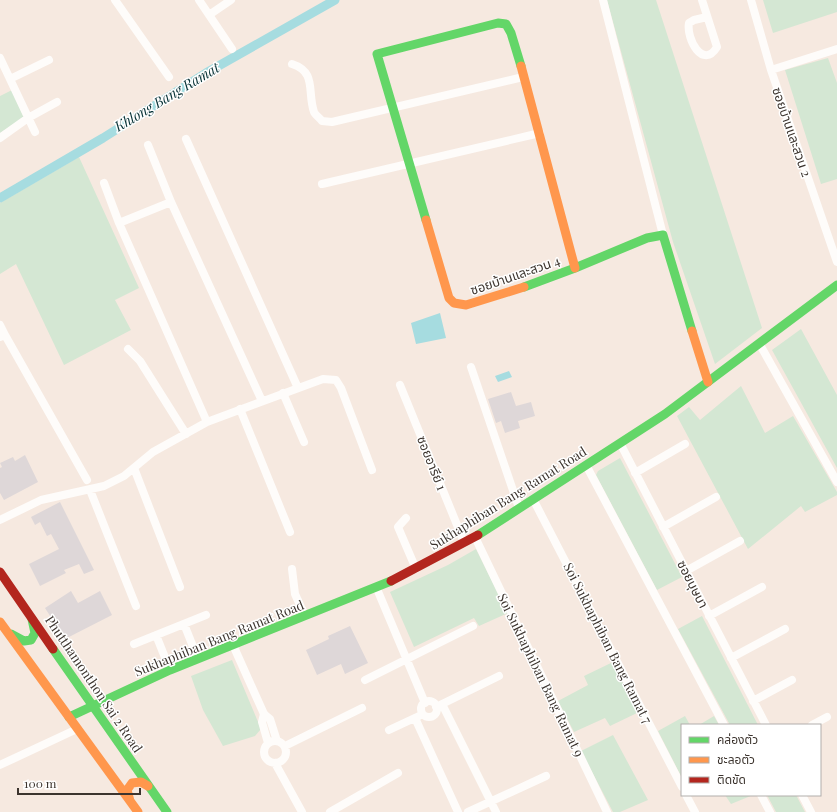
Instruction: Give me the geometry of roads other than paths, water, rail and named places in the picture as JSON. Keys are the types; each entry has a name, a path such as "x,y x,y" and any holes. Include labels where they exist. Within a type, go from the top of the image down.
{"street":[{"path":"115,0 169,77"},
{"path":"199,0 232,49"},
{"path":"209,15 231,0"},
{"path":"603,0 663,235 708,382"},
{"path":"702,0 717,47 714,52 707,55 699,53 693,47 687,32 689,23 694,20 707,17"},
{"name":"ซอยบ้านและสวน 2","path":"751,0 771,70 837,262"},
{"name":"ซอยบ้านและสวน 4","path":"523,77 511,33 506,24 498,23 377,54 450,298 454,303 466,305 501,295 575,268 647,238 663,235"},
{"path":"771,70 837,48"},
{"path":"0,58 35,132"},
{"path":"10,79 49,60"},
{"path":"292,64 302,67 308,74 314,113 322,121 332,122 523,77 540,132 575,268"},
{"path":"0,138 28,118 58,102"},
{"path":"322,184 540,132"},
{"path":"186,139 298,388"},
{"path":"148,145 171,202 262,400"},
{"path":"104,182 120,223 207,422"},
{"path":"120,223 171,202"},
{"name":"Sukhaphiban Bang Ramat Road","path":"69,717 170,670 377,589 475,537 665,414 837,285"},
{"path":"0,325 3,336 87,480"},
{"path":"759,343 837,482"},
{"path":"128,349 140,361 186,434"},
{"path":"471,367 519,508"},
{"path":"0,520 41,500 104,486 124,476 153,452 207,422 262,400 323,379 336,380 341,388 372,470"},
{"name":"ซอยอารีย์ 1","path":"400,385 464,542"},
{"path":"283,393 304,442"},
{"path":"240,409 290,532"},
{"name":"ซอยบุษบา","path":"620,443 765,724"},
{"path":"635,473 685,444"},
{"path":"586,465 723,724"},
{"path":"134,468 180,586"},
{"path":"90,490 136,606"},
{"path":"663,527 716,497"},
{"name":"Soi Sukhaphiban Bang Ramat 7","path":"533,499 681,785"},
{"path":"406,518 398,527 416,569"},
{"name":"Soi Sukhaphiban Bang Ramat 9","path":"475,537 607,812"},
{"path":"686,571 740,541"},
{"path":"292,569 295,594 305,616"},
{"name":"Phutthamonthon Sai 2 Road","path":"0,572 167,812"},
{"path":"710,616 762,587"},
{"path":"377,589 424,703 422,707 423,714"},
{"path":"134,644 206,615"},
{"path":"9,633 24,640 31,640 34,633 32,616"},
{"path":"0,622 138,812"},
{"path":"184,624 198,659"},
{"path":"365,680 473,626"},
{"path":"731,658 785,629"},
{"path":"156,636 170,670"},
{"path":"233,645 264,714 270,719 277,741 285,746"},
{"path":"423,714 428,717 433,716 439,706 499,676"},
{"path":"753,701 792,680"},
{"path":"424,703 432,702 439,706 496,812"},
{"path":"285,746 362,708"},
{"path":"264,714 262,722 268,743"},
{"path":"389,730 423,714"},
{"path":"814,724 827,717"},
{"path":"415,718 458,812"},
{"path":"0,765 77,729"},
{"path":"277,741 268,743 264,749 264,756 268,761 275,763 282,760 284,757 285,746"},
{"path":"275,763 302,812"},
{"path":"330,812 398,773"},
{"path":"468,812 546,776"},
{"path":"131,802 127,794 129,786 136,781 148,786"},
{"path":"687,796 695,812"},
{"path":"762,796 770,812"},
{"path":"803,796 811,812"}],"water":[{"path":"440,313 446,338 416,344 411,323"},
{"path":"509,371 512,377 498,382 495,376"}],"waterway":[{"name":"Khlong Bang Ramat","path":"0,198 103,138 206,73 335,0"}]}
